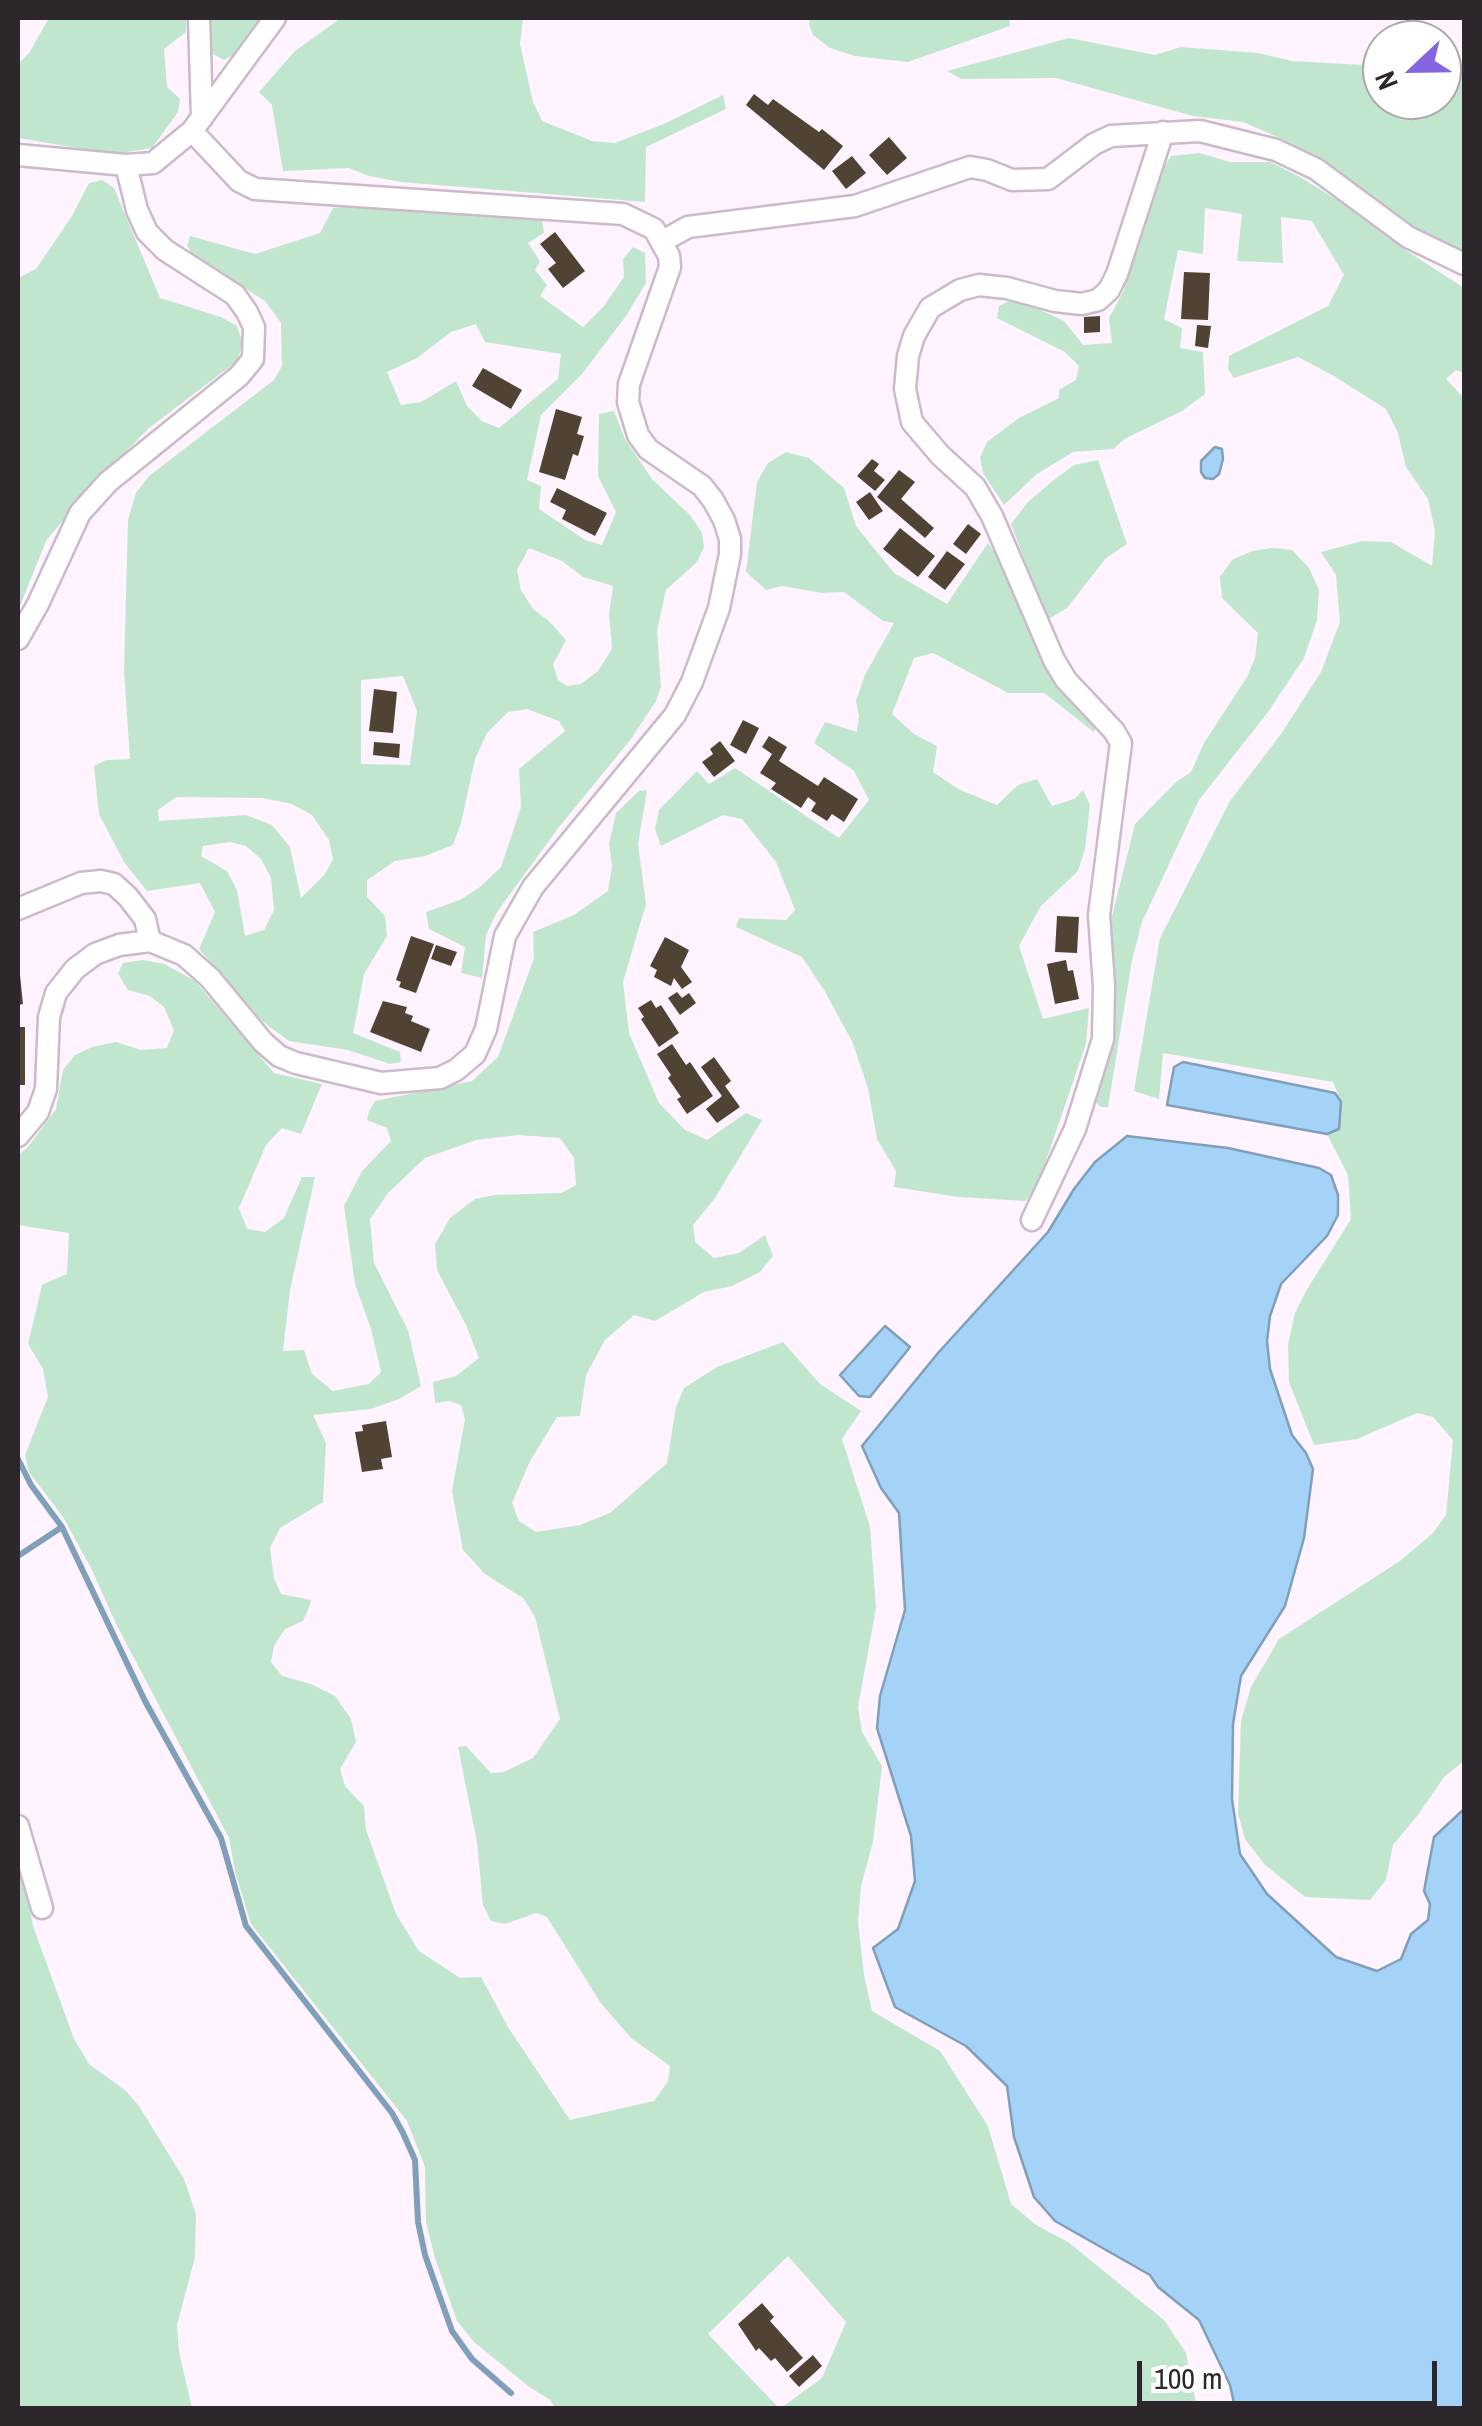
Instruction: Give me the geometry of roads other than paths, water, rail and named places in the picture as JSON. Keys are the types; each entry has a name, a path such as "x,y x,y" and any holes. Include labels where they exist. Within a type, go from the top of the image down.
{"street":[{"path":"18,1136 38,1112 46,1089 49,1017 56,994 75,969 96,954 120,945 150,941 184,955 210,978 262,1042 296,1064 356,1080 413,1082 440,1078 456,1070 475,1054 486,1029 506,936 514,920 544,873 675,715 692,682 719,608 730,554 724,520 702,486 648,449 638,435 628,402 629,384 670,268 663,240 654,229 622,214 255,189 239,181 197,125 199,18"},
{"path":"18,154 126,165 153,163 197,125 275,18"},
{"path":"663,240 688,227 855,206 970,168 1012,180 1048,179 1111,136 1200,131 1276,150 1316,169 1408,237 1464,264"},
{"path":"1032,1220 1075,1129 1103,1039 1100,915 1120,743 1066,680 1054,660 992,516 975,487 932,447 912,422 905,389 906,372 914,336 930,308 960,290 979,286 1008,288 1082,304 1098,300 1109,290 1163,132"},
{"path":"18,639 80,513 108,482 239,376 252,359 254,326 247,312 235,295 165,250 146,232 136,210 126,165"},
{"path":"18,910 81,884 114,884 145,919 150,941"},
{"path":"18,1826 42,1908 18,1874"}],"water":[{"path":"1215,447 1222,449 1219,474 1213,479 1205,478 1201,461"},
{"path":"1183,1062 1335,1093 1341,1102 1339,1129 1327,1134 1167,1105 1174,1067"},
{"path":"1127,1136 1228,1148 1319,1168 1331,1175 1338,1195 1338,1215 1327,1236 1281,1284 1270,1316 1270,1369 1292,1435 1313,1469 1304,1538 1285,1606 1241,1676 1233,1724 1232,1799 1240,1854 1267,1894 1336,1957 1377,1971 1401,1959 1411,1934 1428,1920 1430,1904 1424,1891 1434,1837 1464,1809 1464,2408 1235,2408 1230,2385 1199,2320 1158,2287 1150,2275 1055,2221 1034,2197 1014,2137 1007,2086 966,2046 895,2007 873,1948 898,1929 915,1881 911,1836 877,1728 880,1696 905,1610 899,1513 881,1488 862,1446 938,1353 1048,1232 1095,1162"},
{"path":"885,1326 910,1347 870,1397 859,1396 840,1375"}],"waterway":[{"path":"18,1459 31,1485 62,1527 145,1701 221,1838 246,1926 392,2113 403,2133 415,2160 418,2222 425,2255 452,2331 472,2359 511,2393"},
{"path":"18,1556 62,1527"}]}
